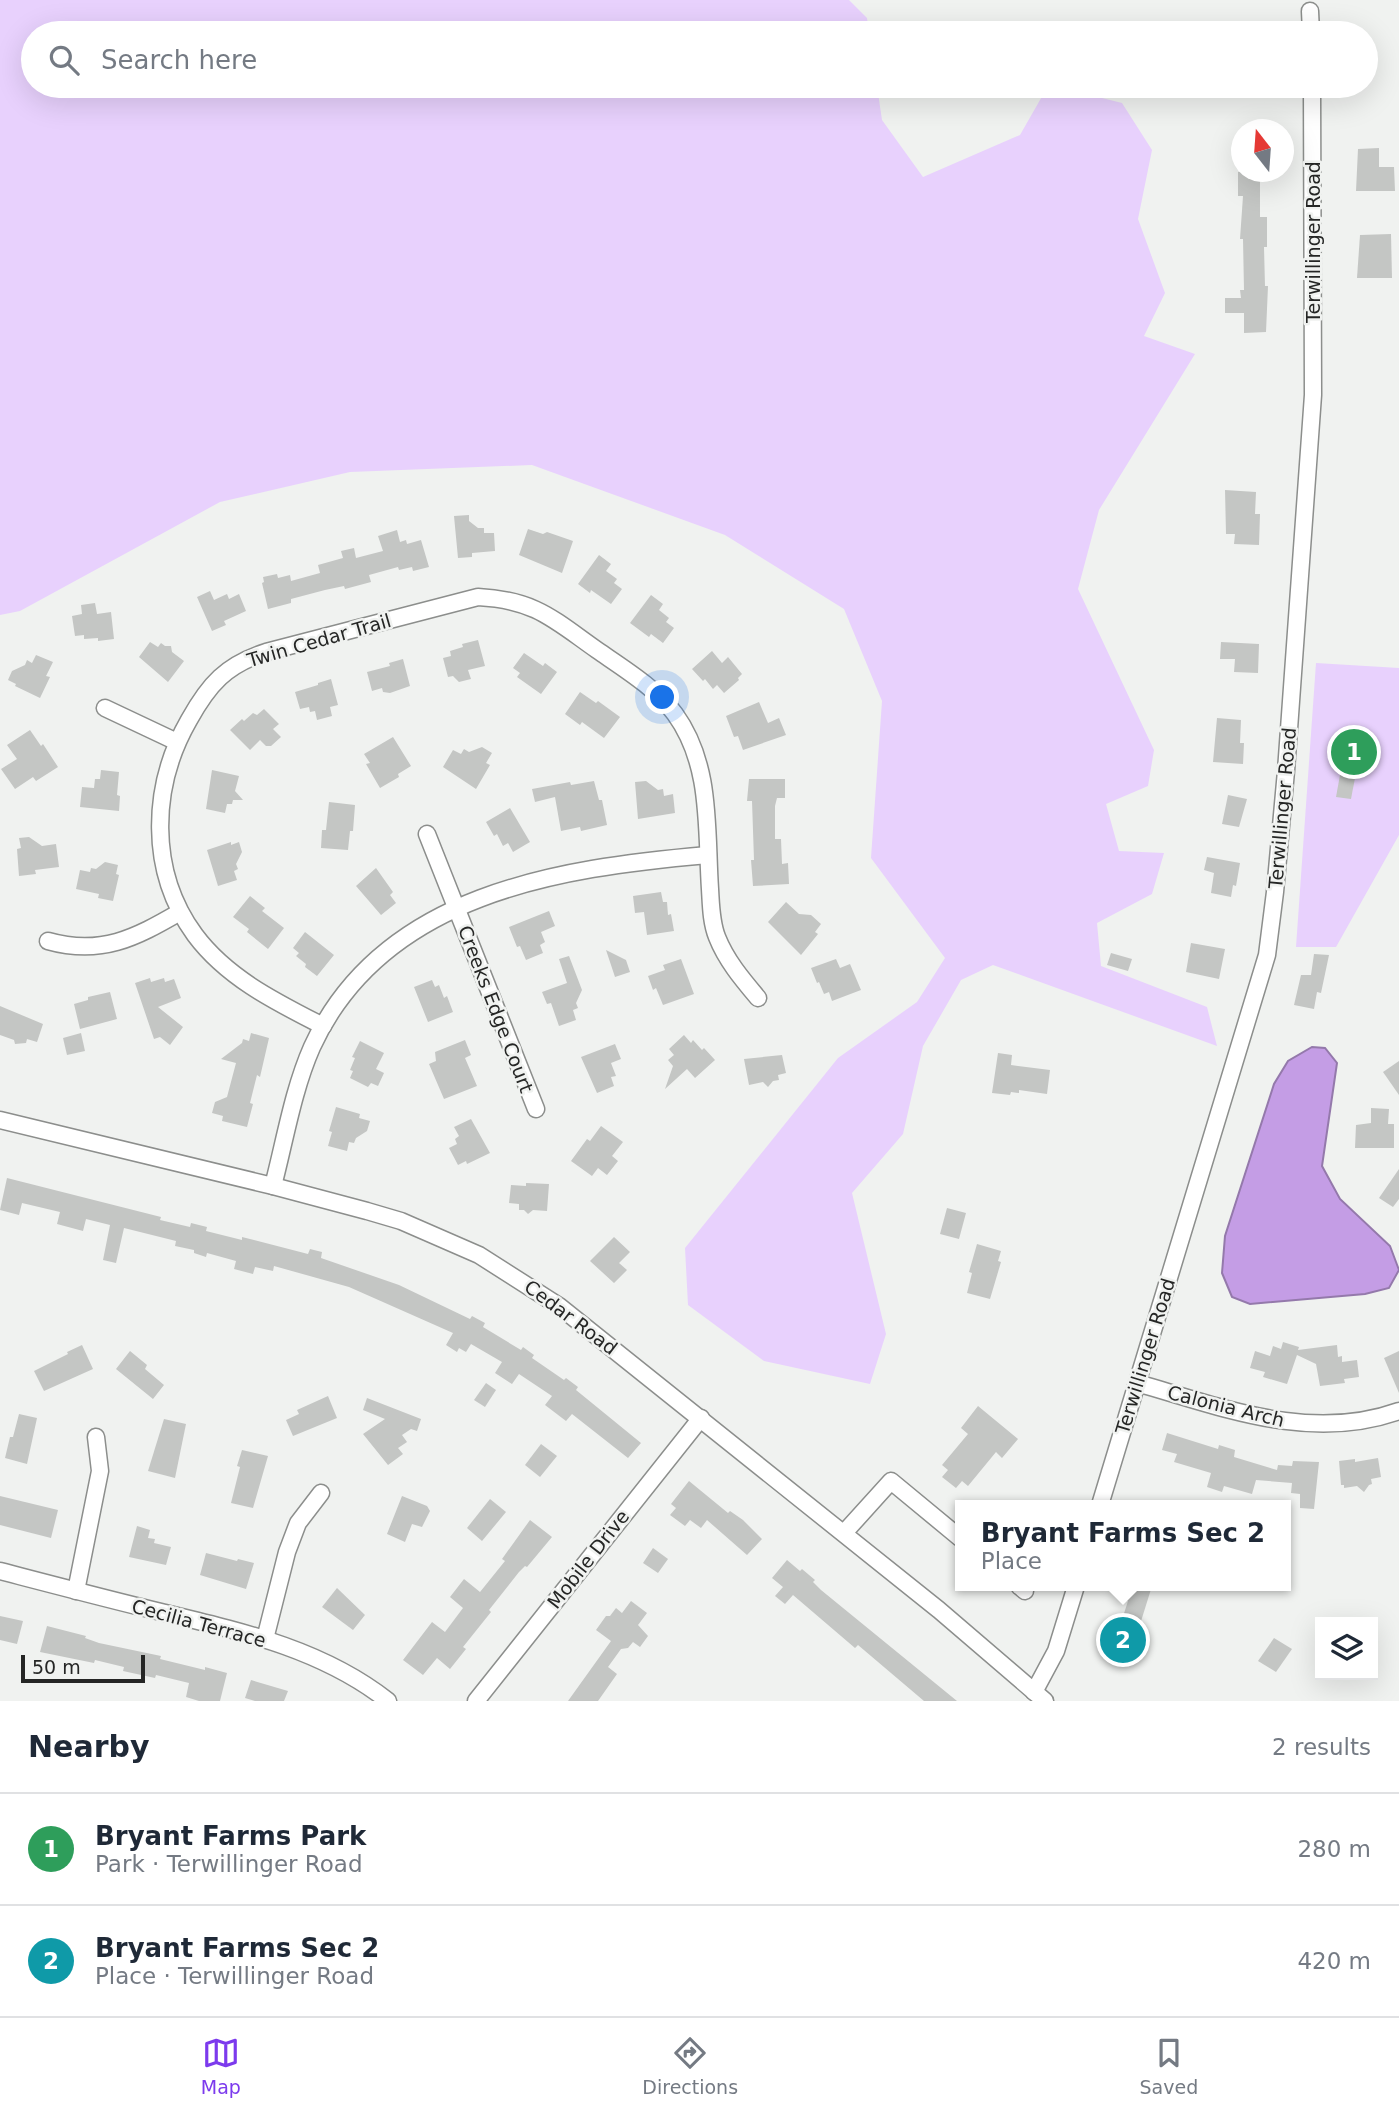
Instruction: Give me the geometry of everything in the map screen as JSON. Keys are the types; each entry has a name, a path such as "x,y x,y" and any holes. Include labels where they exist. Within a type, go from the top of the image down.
{"street":[{"path":"1310,11 1310,21"},
{"name":"Terwillinger Road","path":"1102,1500 1264,965 1275,892 1313,394 1312,98"},
{"name":"Twin Cedar Trail","path":"323,1026 264,994 225,968 195,935 180,912 164,869 160,844 162,790 177,742 204,692 235,665 257,655 478,597 505,598 541,610 626,671 662,699 675,714 690,739 701,766 712,916 717,936 726,956 758,998"},
{"path":"105,708 177,742"},
{"name":"Creeks Edge Court","path":"427,835 536,1109"},
{"path":"273,1186 302,1075 323,1026 346,990 393,944 457,908 517,887 584,870 647,860 708,856"},
{"path":"48,941 74,947 113,944 138,935 180,912"},
{"name":"Cedar Road","path":"0,1120 273,1186 401,1221 479,1255 559,1306 939,1610 1040,1696"},
{"name":"Calonia Arch","path":"1137,1383 1287,1423 1328,1425 1399,1411"},
{"name":"Mobile Drive","path":"476,1701 701,1418"},
{"path":"76,1591 100,1471 96,1437"},
{"path":"844,1533 891,1481 955,1534"},
{"path":"265,1639 287,1552 299,1523 321,1493"},
{"name":"Cecilia Terrace","path":"0,1572 265,1639 320,1660 388,1701"},
{"path":"1040,1696 1074,1591"}],"shaded area":[{"path":"0,0 849,0 867,21 21,21 21,98 879,98 882,120 923,177 1020,135 1041,98 1102,98 1122,103 1152,150 1138,219 1165,293 1144,336 1195,354 1099,510 1078,589 1154,750 1148,786 1106,804 1119,851 1164,853 1152,894 1097,923 1101,966 1207,1007 1217,1046 993,965 961,980 923,1046 903,1134 852,1193 886,1334 870,1384 764,1361 688,1305 685,1248 838,1058 917,1002 945,958 871,858 882,701 844,609 725,535 532,465 350,472 220,502 20,611 0,615"},
{"path":"1316,663 1399,668 1399,835 1336,947 1296,947"},
{"path":"1312,1047 1325,1048 1337,1063 1322,1166 1340,1199 1390,1246 1399,1270 1389,1288 1365,1294 1250,1304 1232,1297 1222,1273 1225,1236 1274,1084 1288,1061"}],"building":[{"path":"1379,148 1379,167 1394,167 1395,191 1356,191 1358,149"},
{"path":"1238,182 1260,182 1260,217 1267,217 1267,247 1264,247 1265,286 1268,286 1266,332 1244,333 1244,313 1225,313 1225,298 1241,298 1240,290 1244,290 1243,239 1240,239 1243,196 1238,196"},
{"path":"1391,234 1392,278 1357,278 1360,235"},
{"path":"1225,490 1256,492 1255,514 1260,514 1259,545 1234,544 1235,534 1226,534"},
{"path":"469,515 469,521 478,528 484,528 484,533 494,533 495,551 472,553 472,557 458,558 454,516"},
{"path":"528,529 573,541 562,573 519,555"},
{"path":"397,530 400,542 406,540 407,544 421,540 429,567 413,571 412,567 399,570 398,567 369,575 371,582 345,589 344,586 325,590 291,599 291,603 268,609 263,577 277,574 278,578 290,575 291,581 320,573 318,565 343,558 341,551 354,548 356,558 383,551 378,536"},
{"path":"599,555 611,564 606,571 617,579 614,583 622,589 611,604 578,584"},
{"path":"210,591 214,600 227,594 229,599 239,594 246,611 224,621 226,625 212,631 197,597"},
{"path":"651,595 663,604 659,610 669,618 666,622 674,628 663,643 651,634 649,637 630,623"},
{"path":"95,603 97,614 111,612 114,639 98,641 98,638 84,639 84,635 75,636 72,616 82,614 81,605"},
{"path":"478,640 485,666 468,670 471,679 459,682 453,676 448,677 443,658 451,656 450,651 463,647 462,644"},
{"path":"150,642 158,647 161,643 171,646 172,652 184,661 168,682 139,657"},
{"path":"1221,642 1259,644 1258,673 1234,672 1235,659 1220,659"},
{"path":"712,651 722,663 728,657 742,674 724,693 717,685 713,689 692,669"},
{"path":"524,653 557,672 541,694 517,677 520,673 513,668"},
{"path":"36,655 53,662 46,676 50,677 40,698 8,680 12,671 25,665 27,660 32,663"},
{"path":"403,659 410,686 390,693 383,692 382,688 372,691 367,672 390,666 389,663"},
{"path":"331,679 338,705 330,707 332,716 317,720 315,711 310,712 309,707 300,709 295,692"},
{"path":"580,692 620,717 604,738 565,714"},
{"path":"759,702 768,723 779,718 786,735 743,750 738,736 734,737 726,716"},
{"path":"264,709 279,724 273,729 281,737 271,746 266,746 260,740 250,750 230,730 242,719 244,721 253,713 257,715"},
{"path":"1217,718 1241,720 1243,764 1213,762"},
{"path":"30,730 58,767 36,781 33,777 15,789 1,769 17,759 7,745"},
{"path":"393,737 411,766 380,788 366,764 370,763 364,754"},
{"path":"482,747 492,753 486,763 490,765 476,789 443,767 453,750 461,754 464,749 469,752"},
{"path":"101,770 119,772 119,811 80,807 82,787 94,788 95,779 100,779"},
{"path":"212,770 239,776 235,791 243,800 233,800 232,804 227,804 225,813 206,809"},
{"path":"1340,775 1355,778 1351,799 1336,797"},
{"path":"749,779 785,779 785,798 777,798 775,806 775,839 781,839 782,864 788,863 789,884 753,886 752,801 747,801"},
{"path":"594,781 599,800 602,800 607,825 581,831 580,827 561,831 555,797 535,802 532,789"},
{"path":"646,781 658,790 663,789 664,796 673,794 675,813 638,819 635,782"},
{"path":"1228,795 1247,799 1239,827 1222,824"},
{"path":"329,802 355,805 348,850 321,848"},
{"path":"510,808 530,842 513,852 508,843 503,846 497,834 494,836 486,822"},
{"path":"29,837 42,846 56,844 59,867 35,870 36,874 19,876 19,838"},
{"path":"231,842 231,845 239,842 242,852 236,864 238,869 234,871 237,880 218,886 207,850"},
{"path":"1207,857 1240,863 1231,897 1211,893 1214,873 1204,870"},
{"path":"105,862 118,865 116,874 119,875 113,901 98,898 99,894 76,889 80,870 90,872 91,868 96,869"},
{"path":"376,868 393,892 390,895 396,903 381,915 356,886"},
{"path":"661,892 663,902 667,902 668,915 671,914 674,931 647,935 644,912 635,913 633,896"},
{"path":"250,896 265,908 262,911 284,928 268,949 233,917"},
{"path":"786,902 799,914 811,915 821,924 815,932 818,934 801,955 768,922"},
{"path":"549,911 555,926 541,932 545,942 540,945 543,953 526,960 509,927"},
{"path":"305,932 334,955 317,976 305,967 306,964 296,956 299,953 293,948"},
{"path":"1191,943 1225,949 1219,979 1186,972"},
{"path":"606,950 626,960 630,972 615,977"},
{"path":"1111,953 1132,959 1128,971 1107,965"},
{"path":"1314,954 1329,955 1321,993 1317,992 1314,1009 1294,1005 1301,975 1311,975"},
{"path":"569,956 582,990 576,1003 578,1008 573,1010 576,1020 559,1026 551,1003 547,1004 542,992 567,983 559,959"},
{"path":"681,959 694,994 663,1005 648,976 665,970 663,965"},
{"path":"836,959 840,968 850,964 861,990 832,1001 829,992 824,994 819,982 817,983 811,968"},
{"path":"150,978 151,982 164,978 165,982 174,979 181,998 158,1007 183,1027 170,1045 160,1037 154,1039 135,983"},
{"path":"432,980 435,987 439,985 444,998 447,996 453,1012 428,1022 414,987"},
{"path":"110,992 117,1019 80,1029 74,1004 88,1000 88,997"},
{"path":"0,1006 43,1024 37,1042 27,1039 26,1043 15,1044 14,1040 0,1035"},
{"path":"81,1033 85,1051 67,1055 63,1038"},
{"path":"251,1033 269,1038 260,1077 257,1075 250,1103 253,1104 247,1127 222,1121 223,1116 212,1113 215,1102 227,1097 236,1063 221,1059 242,1043 243,1039 249,1041"},
{"path":"684,1035 691,1043 693,1040 702,1050 704,1048 715,1060 695,1078 687,1069 665,1089 673,1066 668,1060 674,1055 669,1049"},
{"path":"465,1040 471,1055 465,1058 477,1086 444,1099 429,1064 436,1061 435,1052"},
{"path":"360,1041 384,1053 376,1069 384,1073 378,1086 371,1083 368,1087 350,1078 355,1058 352,1057"},
{"path":"615,1044 621,1059 611,1063 616,1076 611,1077 614,1086 597,1093 581,1057"},
{"path":"998,1053 1012,1055 1011,1065 1050,1070 1047,1094 1019,1090 1019,1093 1011,1092 1010,1095 992,1093"},
{"path":"782,1055 786,1073 778,1075 779,1080 773,1081 768,1087 763,1082 749,1085 744,1059"},
{"path":"1399,1061 1399,1095 1383,1072"},
{"path":"336,1107 360,1114 359,1118 370,1121 367,1131 356,1138 354,1143 349,1142 347,1151 328,1146"},
{"path":"1371,1108 1389,1109 1388,1124 1394,1124 1394,1148 1355,1148 1356,1125 1371,1123"},
{"path":"471,1119 490,1153 467,1164 466,1161 458,1165 449,1148 457,1144 455,1139 459,1136 454,1127"},
{"path":"601,1126 623,1142 612,1156 618,1161 607,1175 598,1168 592,1176 571,1161 587,1139 590,1141"},
{"path":"1399,1169 1399,1199 1393,1207 1379,1198"},
{"path":"7,1178 161,1217 160,1220 190,1227 191,1223 207,1227 206,1231 242,1240 242,1237 308,1254 310,1249 322,1252 321,1258 399,1285 470,1319 472,1316 485,1323 483,1327 521,1350 523,1347 534,1355 532,1358 578,1387 576,1390 641,1443 628,1458 572,1414 566,1421 545,1405 552,1396 519,1374 512,1384 495,1373 502,1362 471,1344 466,1352 459,1348 457,1352 446,1345 453,1333 349,1287 274,1266 273,1271 255,1267 253,1274 234,1269 236,1261 207,1253 206,1257 194,1253 194,1250 175,1246 176,1241 124,1228 116,1263 103,1260 110,1225 86,1219 83,1231 57,1224 60,1212 22,1203 19,1215 0,1210"},
{"path":"526,1183 549,1184 547,1211 533,1210 528,1214 519,1210 519,1204 509,1203 511,1185 526,1186"},
{"path":"947,1208 966,1213 959,1239 940,1234"},
{"path":"614,1237 630,1252 619,1263 627,1270 614,1283 590,1261"},
{"path":"977,1244 1001,1251 998,1261 1001,1262 990,1299 967,1293 972,1273 969,1272"},
{"path":"1283,1342 1299,1347 1298,1350 1337,1345 1338,1357 1342,1356 1342,1362 1357,1360 1359,1377 1344,1379 1345,1383 1320,1386 1316,1364 1297,1355 1287,1384 1263,1377 1265,1372 1250,1368 1255,1351 1270,1356 1273,1346 1281,1349"},
{"path":"82,1345 93,1369 44,1391 34,1371"},
{"path":"130,1351 147,1365 145,1369 164,1385 153,1399 116,1369"},
{"path":"1399,1351 1399,1393 1384,1358"},
{"path":"486,1383 496,1390 485,1407 474,1400"},
{"path":"328,1396 337,1418 293,1436 286,1420 299,1414 297,1410"},
{"path":"367,1398 421,1419 417,1431 411,1429 402,1435 407,1442 398,1448 403,1454 388,1465 363,1434 385,1419 363,1410"},
{"path":"978,1406 1018,1439 1002,1458 996,1452 968,1486 962,1481 956,1488 942,1477 948,1470 942,1465 968,1434 961,1428"},
{"path":"19,1414 37,1418 27,1464 5,1458"},
{"path":"164,1419 186,1424 175,1478 148,1471"},
{"path":"1167,1433 1218,1449 1219,1445 1235,1450 1234,1457 1277,1470 1278,1465 1292,1466 1293,1461 1319,1462 1314,1509 1300,1508 1300,1494 1291,1493 1292,1483 1256,1480 1252,1494 1224,1486 1222,1492 1207,1487 1211,1473 1174,1462 1177,1454 1162,1450"},
{"path":"541,1444 557,1456 540,1477 525,1465"},
{"path":"242,1450 268,1456 253,1508 231,1503"},
{"path":"1378,1458 1381,1477 1371,1479 1372,1484 1364,1492 1357,1486 1344,1488 1344,1485 1341,1485 1339,1461 1355,1459 1355,1462"},
{"path":"689,1481 728,1513 730,1511 743,1520 762,1539 747,1555 707,1520 701,1528 690,1520 685,1526 670,1515 676,1508 671,1504"},
{"path":"0,1496 58,1510 51,1538 0,1525"},
{"path":"402,1496 427,1506 430,1511 422,1527 412,1524 405,1542 387,1534"},
{"path":"490,1499 506,1512 482,1541 467,1528"},
{"path":"530,1520 552,1537 527,1567 519,1572 489,1610 491,1612 463,1647 466,1649 450,1669 437,1658 423,1675 403,1660 432,1622 445,1632 463,1608 450,1597 464,1579 480,1592 505,1561 502,1559"},
{"path":"137,1526 150,1530 148,1538 155,1539 154,1543 171,1547 166,1565 129,1557"},
{"path":"653,1548 668,1559 658,1573 643,1563"},
{"path":"206,1553 254,1563 246,1589 200,1575"},
{"path":"787,1560 800,1571 802,1569 815,1580 813,1582 821,1590 957,1701 924,1701 858,1645 855,1648 793,1595 785,1604 775,1596 783,1587 772,1578"},
{"path":"337,1588 365,1615 353,1630 322,1607"},
{"path":"1125,1591 1150,1591 1132,1650 1124,1648 1120,1662 1102,1657 1110,1629 1118,1632 1128,1601 1123,1599"},
{"path":"631,1601 647,1613 638,1625 648,1636 640,1647 633,1642 628,1648 621,1649 608,1667 617,1674 598,1701 568,1701 611,1641 596,1630 606,1616 610,1616 616,1608 622,1613"},
{"path":"0,1616 23,1621 17,1644 0,1640"},
{"path":"47,1626 86,1636 85,1638 99,1643 161,1656 160,1659 227,1673 220,1701 199,1701 186,1697 189,1683 123,1671 124,1667 95,1660 94,1663 40,1652"},
{"path":"1274,1638 1292,1649 1276,1672 1258,1661"},
{"path":"251,1680 288,1691 284,1701 255,1701 245,1698"}],"place":[{"name":"Bryant Farms Park","path":"1354,752"},
{"name":"Bryant Farms Sec 2","path":"1123,1640"}]}
